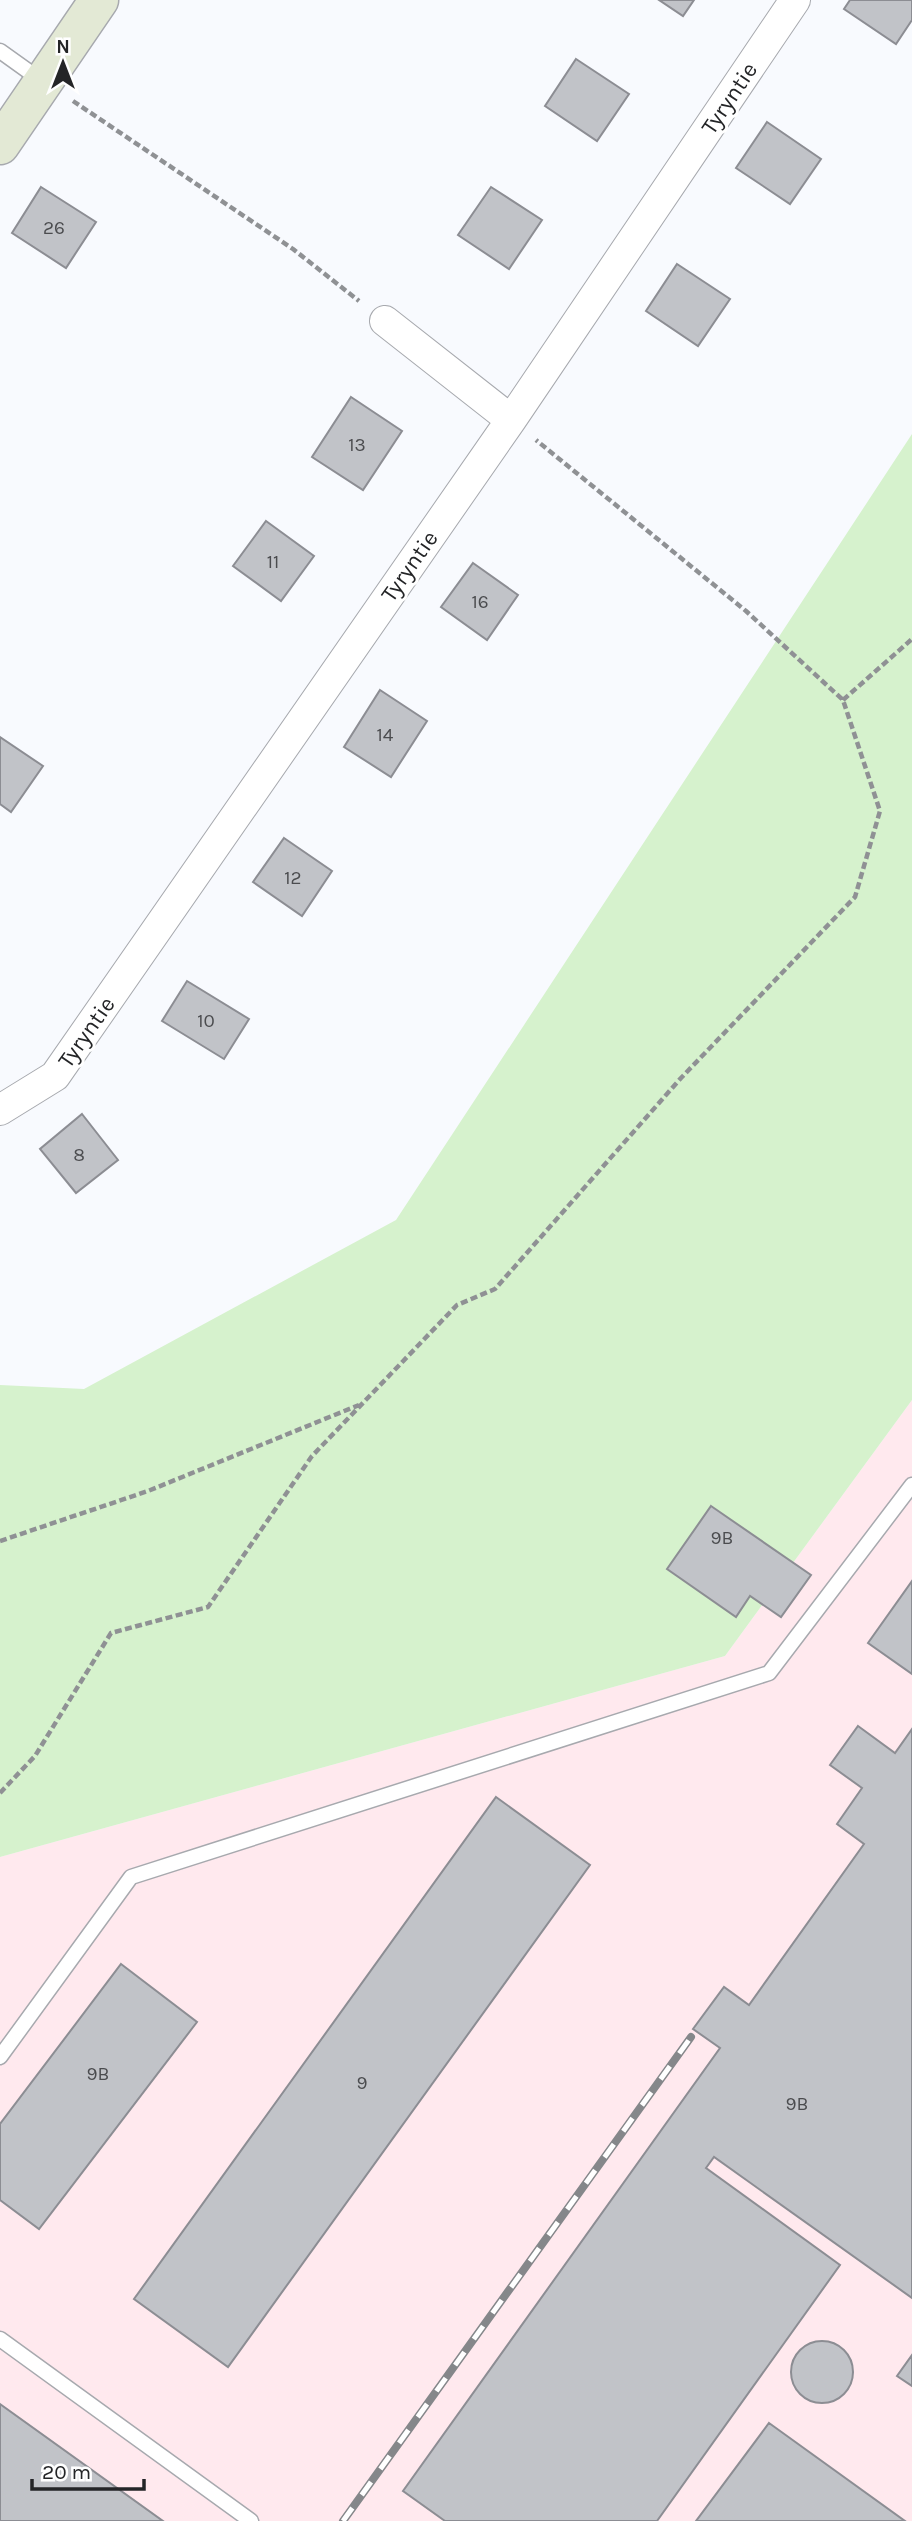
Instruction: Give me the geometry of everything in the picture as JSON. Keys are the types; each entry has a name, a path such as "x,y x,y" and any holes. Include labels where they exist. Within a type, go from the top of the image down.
{"street":[{"path":"0,145 99,0"},
{"name":"Tyryntie","path":"0,1110 55,1076 511,419 795,0"},
{"path":"385,321 511,419"}],"lane":[{"path":"0,51 43,82"},
{"path":"0,2057 131,1877 769,1673 912,1485"},
{"path":"0,2339 251,2521"}],"path":[{"path":"43,82 293,249 385,321"},
{"path":"0,1793 35,1756 111,1633 208,1606 312,1456 457,1306 495,1289 681,1078 855,897 880,811 843,700 746,611 511,419"},
{"path":"843,700 912,639"},
{"path":"0,1541 148,1492 363,1403"}],"shaded area":[{"path":"912,1400 912,2521 0,2521 0,1857 725,1656"}],"green space":[{"path":"912,434 912,1400 725,1656 0,1857 0,1385 84,1389 396,1220"}],"building":[{"path":"659,0 694,0 683,16"},
{"path":"850,0 912,0 912,20 896,44 844,9"},
{"path":"576,59 629,94 597,141 545,106"},
{"path":"767,122 821,159 790,204 736,168"},
{"path":"41,187 96,222 66,268 12,233"},
{"path":"491,187 542,220 509,269 458,235"},
{"path":"677,264 730,299 698,346 646,311"},
{"path":"351,397 402,431 363,490 312,457"},
{"path":"266,521 314,556 281,601 233,566"},
{"path":"473,563 518,595 487,640 441,607"},
{"path":"380,690 427,721 391,777 344,747"},
{"path":"0,737 43,766 11,812 0,804"},
{"path":"284,838 332,871 302,916 253,882"},
{"path":"187,981 249,1019 224,1059 162,1021"},
{"path":"82,1114 118,1160 76,1193 40,1149"},
{"path":"711,1506 811,1575 781,1617 750,1596 736,1617 667,1569"},
{"path":"912,1581 912,1674 868,1643"},
{"path":"858,1726 895,1753 912,1729 912,2298 714,2157 706,2168 840,2265 657,2521 445,2521 403,2491 720,2048 693,2029 724,1987 749,2005 864,1844 837,1824 862,1788 830,1765"},
{"path":"496,1797 590,1865 228,2367 134,2299"},
{"path":"121,1964 197,2022 39,2229 0,2200 0,2124"},
{"path":"822,2341 834,2343 844,2350 851,2360 851,2384 844,2394 834,2401 822,2403 810,2401 800,2394 793,2384 791,2372 793,2360 800,2350 810,2343"},
{"path":"912,2355 912,2386 897,2376"},
{"path":"0,2404 163,2521 0,2521"},
{"path":"769,2423 905,2521 696,2521"}],"railway":[{"path":"343,2521 691,2037"}]}
